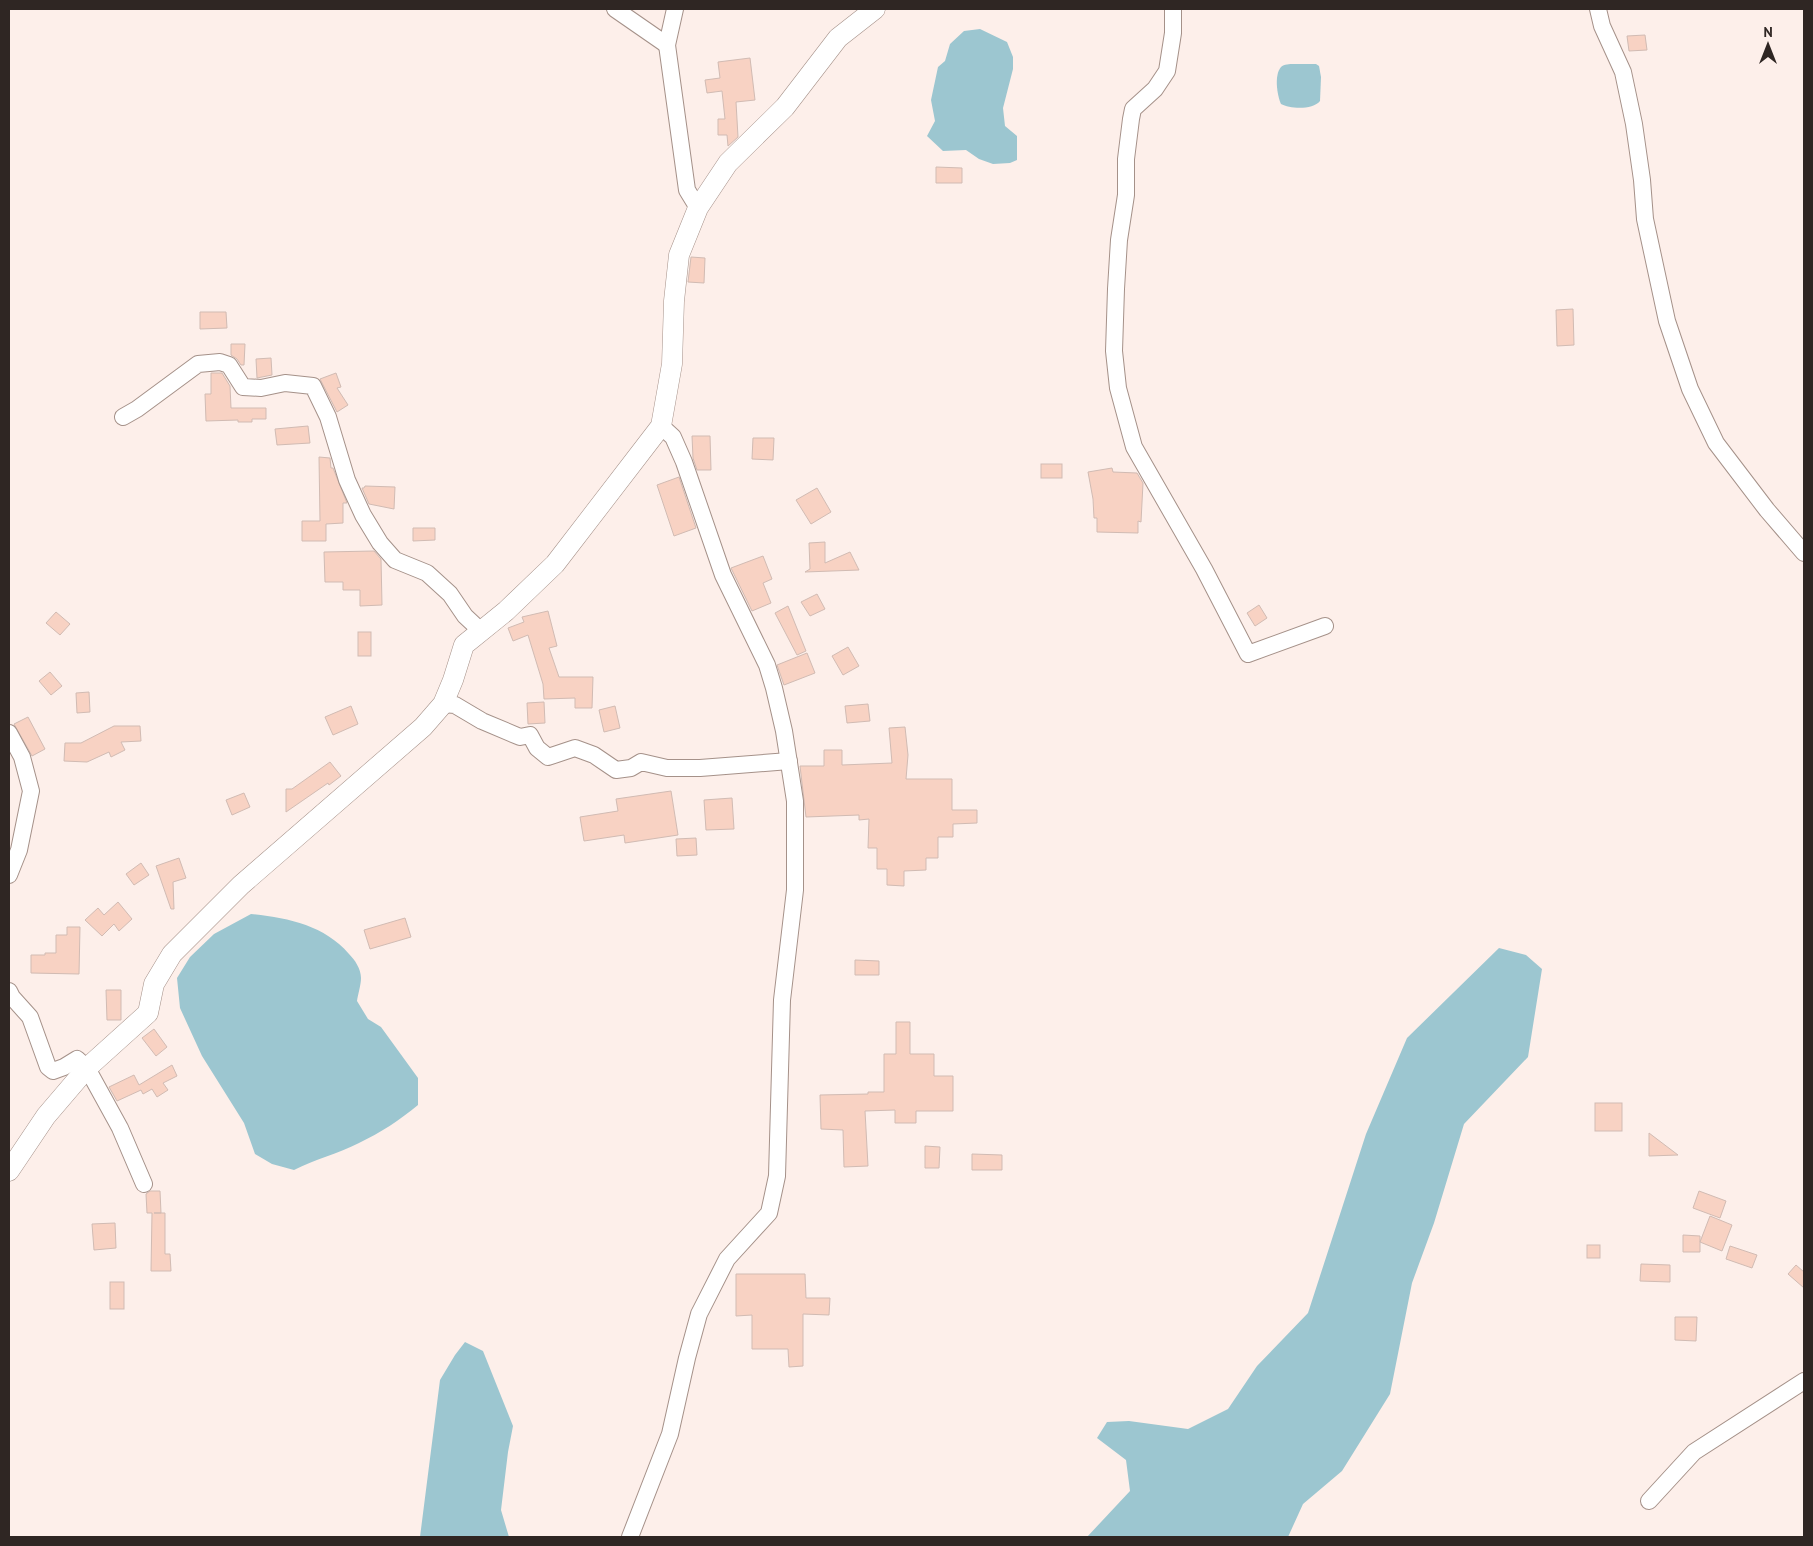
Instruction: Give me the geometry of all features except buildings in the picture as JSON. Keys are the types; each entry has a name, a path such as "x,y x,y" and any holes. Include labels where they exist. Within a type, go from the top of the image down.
{"street":[{"path":"615,9 667,45"},
{"path":"674,9 667,45 687,190 698,208"},
{"path":"9,1171 46,1116 87,1068 148,1013 154,984 172,954 241,885 423,727 443,704 464,645 506,610 555,564 661,426 672,364 678,255 698,208 728,163 785,107 838,38 875,9"},
{"path":"1173,9 1173,33 1167,71 1155,89 1133,109 1131,119 1126,160 1126,195 1116,289 1114,351 1118,388 1134,446 1204,569 1248,654 1325,626"},
{"path":"1598,9 1602,26 1622,72 1635,133 1642,180 1645,219 1666,321 1690,390 1716,443 1767,510 1804,553"},
{"path":"123,417 137,409 198,364 220,362 229,366 242,387 261,388 285,383 313,386 328,417 347,480 362,515 380,544 395,560 427,573 450,594 465,616 480,631"},
{"path":"630,1537 670,1434 699,1314 727,1259 769,1213 776,1176 782,1000 795,890 795,801 774,688 767,665 723,575 684,462 673,437 661,426"},
{"path":"443,704 455,705 482,721 520,737 530,735 537,748 548,757 575,748 594,755 616,770 631,768 641,762 667,768 700,768 789,761"},
{"path":"9,733 22,757 32,791 19,850 9,875"},
{"path":"9,991 30,1017 48,1067 53,1071 77,1059 87,1068 120,1128 144,1184"},
{"path":"1649,1501 1694,1452 1804,1381"}],"water":[{"path":"980,29 1007,42 1013,57 1013,69 1003,108 1005,126 1017,136 1017,160 1010,163 993,164 979,159 966,150 943,151 927,136 935,121 931,100 938,67 945,61 950,44 964,31"},
{"path":"1287,64 1316,64 1319,66 1321,77 1320,101 1312,106 1301,108 1281,104 1277,90 1277,75 1281,67"},
{"path":"251,914 278,918 304,925 317,930 339,944 353,959 360,971 361,981 357,1001 368,1019 381,1027 418,1078 418,1105 404,1116 382,1131 359,1143 294,1170 272,1164 255,1154 244,1123 202,1056 180,1008 177,978 190,957 214,934"},
{"path":"1499,948 1526,955 1542,969 1528,1057 1464,1124 1434,1223 1412,1283 1390,1394 1342,1471 1303,1504 1288,1537 1087,1537 1130,1491 1126,1460 1097,1438 1107,1422 1129,1421 1188,1429 1228,1409 1257,1366 1308,1313 1366,1134 1407,1038"},
{"path":"465,1342 483,1351 513,1426 501,1510 509,1537 420,1537 440,1380"}]}
